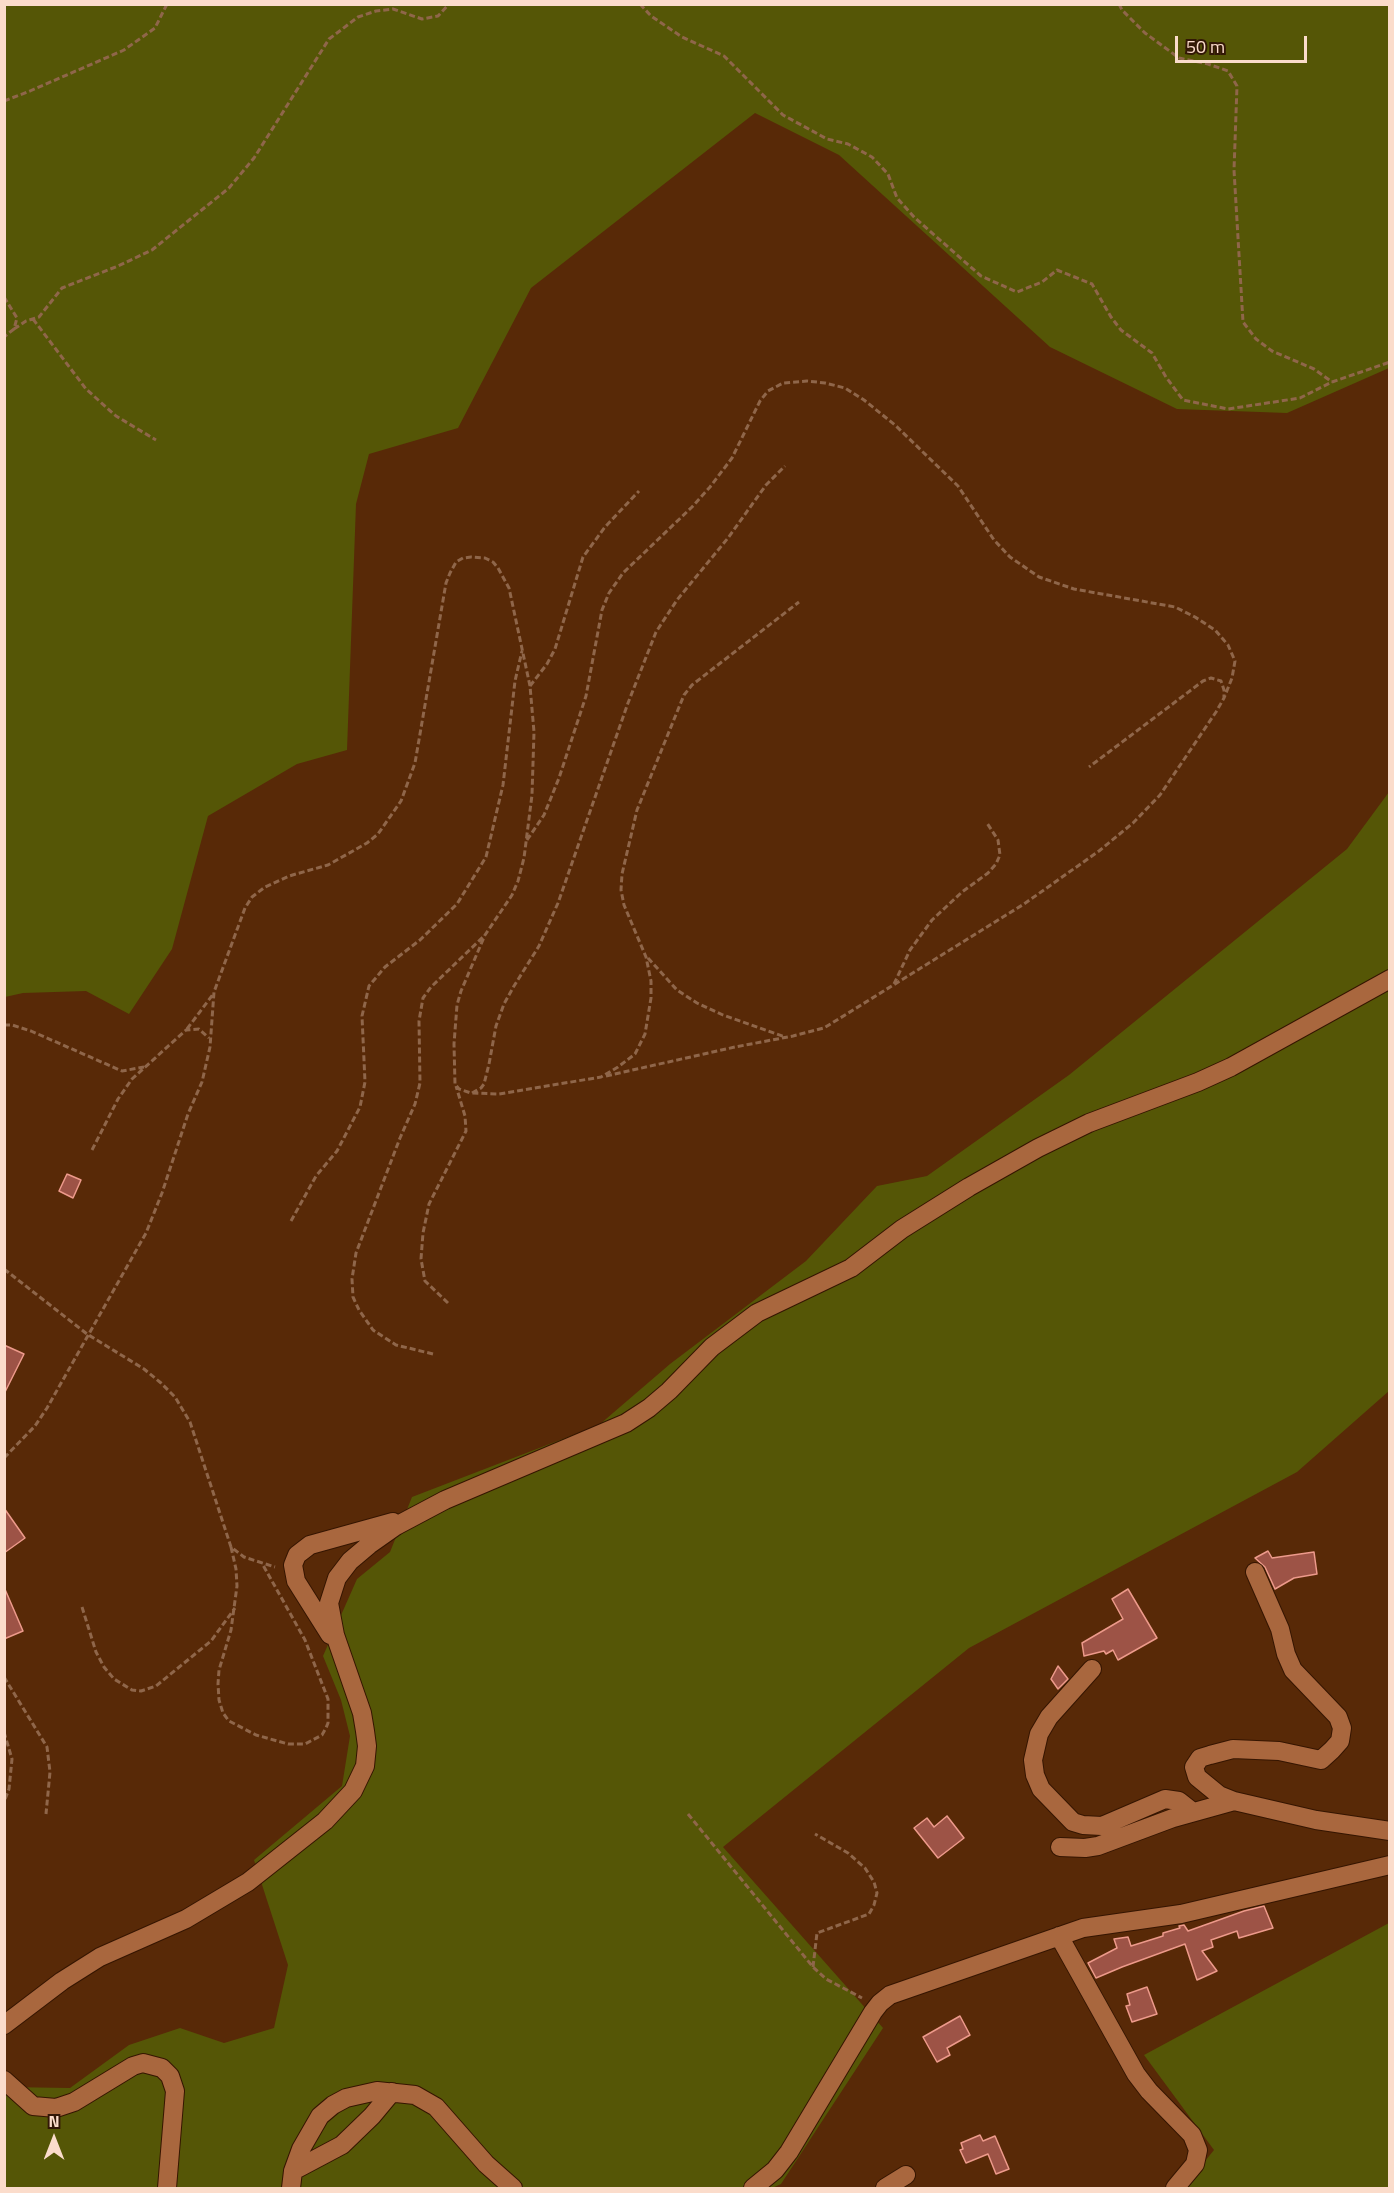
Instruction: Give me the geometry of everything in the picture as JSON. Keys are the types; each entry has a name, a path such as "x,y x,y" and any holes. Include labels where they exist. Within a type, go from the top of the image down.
{"street":[{"path":"4,2025 62,1981 100,1956 186,1918 228,1895 286,1852 338,1809 360,1779 365,1766 367,1746 362,1713 335,1635 330,1611 331,1594 337,1578 350,1561 369,1545 445,1500 626,1423 669,1392 712,1347 757,1313 851,1268 902,1229 969,1187 1038,1148 1089,1123 1232,1067 1389,979"},
{"path":"341,1652 296,1581 293,1565 297,1555 310,1545 412,1518"},
{"path":"1255,1572 1280,1629 1286,1654 1293,1670 1338,1717 1342,1728 1340,1741 1321,1760 1279,1751 1233,1749 1200,1758 1194,1767 1197,1777 1219,1795 1234,1801 1316,1820 1389,1831"},
{"path":"1092,1669 1049,1717 1039,1734 1033,1760 1035,1775 1041,1789 1073,1822 1083,1825 1101,1826 1165,1800 1179,1801 1193,1812"},
{"path":"1060,1847 1098,1846 1193,1812 1234,1801"},
{"path":"753,2188 775,2170 789,2152 880,2003 890,1995 1059,1936 1099,1925 1180,1914 1389,1865"},
{"path":"1059,1936 1136,2074 1149,2091 1192,2135 1198,2150 1195,2164 1175,2188"},
{"path":"4,2080 33,2106 56,2108 74,2102 133,2066 143,2063 162,2068 170,2076 175,2091 167,2188"},
{"path":"292,2180 311,2128 320,2116 333,2105 362,2094 392,2092 415,2095 436,2107 486,2164 513,2188"},
{"path":"292,2180 342,2145 372,2116 392,2092"},
{"path":"885,2188 906,2175"}],"path":[{"path":"4,101 30,92 124,50 155,28 167,4"},
{"path":"4,337 14,329 39,317 62,288 152,250 229,188 254,158 329,39 337,33 358,18 376,11 393,9 422,19 438,16 447,9 449,4"},
{"path":"640,4 651,16 682,37 724,56 783,115 827,140 848,144 873,158 888,174 897,198 915,218 981,276 1017,292 1042,282 1057,270 1092,284 1121,330 1152,353 1183,400 1228,409 1300,398 1332,382 1389,362"},
{"path":"1119,4 1145,33 1179,58 1209,64 1228,71 1238,86 1234,170 1243,322 1256,339 1272,351 1314,369 1332,382"},
{"path":"4,297 17,318 14,329"},
{"path":"33,319 86,389 116,416 156,440"},
{"path":"455,1084 459,1089 471,1093 499,1094 601,1077 824,1028 1024,904 1099,851 1133,823 1160,795 1216,712 1232,678 1235,662 1228,645 1215,630 1174,607 1074,589 1039,577 1010,557 994,540 958,486 903,432 864,400 845,388 825,383 807,381 783,383 768,391 760,401 732,458 710,487 623,573 609,593 602,610 586,696 544,815 526,842"},
{"path":"471,1093 484,1084 496,1026 504,1004 539,946 558,903 628,703 656,632 677,600 728,538 766,485 785,466"},
{"path":"531,686 555,648 583,557 605,526 639,492"},
{"path":"4,1458 35,1426 47,1408 87,1334 140,1246 162,1193 183,1129 202,1082 210,1041 214,992 245,908 252,897 265,887 289,876 328,865 367,843 378,834 401,801 415,762 446,583 456,562 463,558 479,557 493,562 509,588 531,686 534,768 521,870 512,894 485,935 461,991 458,1005 454,1044 455,1084 465,1116 466,1131 429,1204 421,1259 425,1281 448,1303"},
{"path":"601,1077 630,1059 645,1034 651,998 651,981 646,957 624,904 621,884 637,810 678,706 692,685 799,602"},
{"path":"291,1221 316,1176 337,1151 360,1107 366,1082 362,1016 369,986 385,967 420,940 458,904 486,857 503,785 515,681 523,650"},
{"path":"1089,767 1203,681 1211,678 1221,681 1224,698"},
{"path":"893,986 910,950 932,920 996,864 1000,855 998,840 987,823"},
{"path":"433,1354 396,1345 373,1330 353,1297 352,1279 357,1253 415,1104 420,1083 419,1021 423,998 441,977 485,935"},
{"path":"646,957 677,990 697,1003 786,1038"},
{"path":"92,1150 124,1089 186,1030 214,992"},
{"path":"4,1025 31,1031 122,1071 145,1067"},
{"path":"186,1030 200,1029 207,1034 210,1041"},
{"path":"4,1269 87,1334 144,1369 161,1383 182,1408 190,1422 236,1569 236,1606 218,1684 223,1713 229,1721 256,1735 288,1744 305,1744 322,1735 328,1723 328,1699 305,1640 263,1565"},
{"path":"231,1547 244,1557 263,1565 293,1571"},
{"path":"82,1607 96,1652 105,1667 114,1679 132,1690 141,1691 156,1686 177,1671 211,1641 236,1606"},
{"path":"4,1677 47,1747 50,1772 46,1814"},
{"path":"4,1732 11,1752 12,1770 4,1802"},
{"path":"688,1814 826,1980 867,2001 880,2003"},
{"path":"813,1967 817,1933 869,1914 877,1893 874,1882 865,1868 848,1852 815,1834"}],"shaded area":[{"path":"5,4 1389,5 1389,368 1287,413 1177,409 1050,347 839,155 755,113 531,288 458,428 369,454 356,504 347,750 297,764 208,816 172,949 129,1014 86,991 23,993 5,997"},
{"path":"1389,792 1389,1391 1297,1472 969,1648 723,1847 883,2028 781,2184 772,2188 5,2188 5,2087 70,2088 129,2045 180,2028 224,2043 274,2028 288,1965 254,1860 342,1786 350,1736 341,1700 323,1656 357,1579 390,1552 412,1497 599,1425 670,1364 806,1261 877,1186 927,1176 1069,1075 1347,849"},
{"path":"1389,1923 1389,2188 1183,2188 1214,2150 1144,2055"}],"building":[{"path":"67,1174 81,1180 73,1198 59,1191"},
{"path":"4,1345 24,1354 4,1394"},
{"path":"4,1508 25,1538 4,1553"},
{"path":"1268,1551 1272,1558 1314,1552 1317,1574 1294,1578 1275,1589 1265,1567 1255,1558"},
{"path":"4,1587 23,1631 4,1639"},
{"path":"1128,1589 1157,1638 1118,1660 1113,1650 1106,1654 1104,1651 1084,1656 1082,1643 1123,1619 1112,1599"},
{"path":"1058,1666 1068,1679 1058,1689 1051,1679"},
{"path":"947,1816 964,1838 938,1858 914,1828 927,1818 934,1827"},
{"path":"1264,1906 1273,1928 1239,1938 1237,1931 1211,1940 1213,1947 1202,1951 1217,1971 1197,1980 1185,1944 1096,1978 1088,1963 1117,1948 1114,1939 1128,1937 1131,1946 1163,1936 1163,1933 1180,1928 1179,1926 1184,1925 1188,1931"},
{"path":"1147,1987 1157,2014 1132,2022 1126,2006 1130,2005 1127,1994"},
{"path":"960,2016 970,2035 947,2048 950,2055 937,2062 923,2037"},
{"path":"980,2135 983,2141 995,2136 1009,2169 996,2174 988,2154 966,2163 960,2150 963,2149 961,2143"}]}
